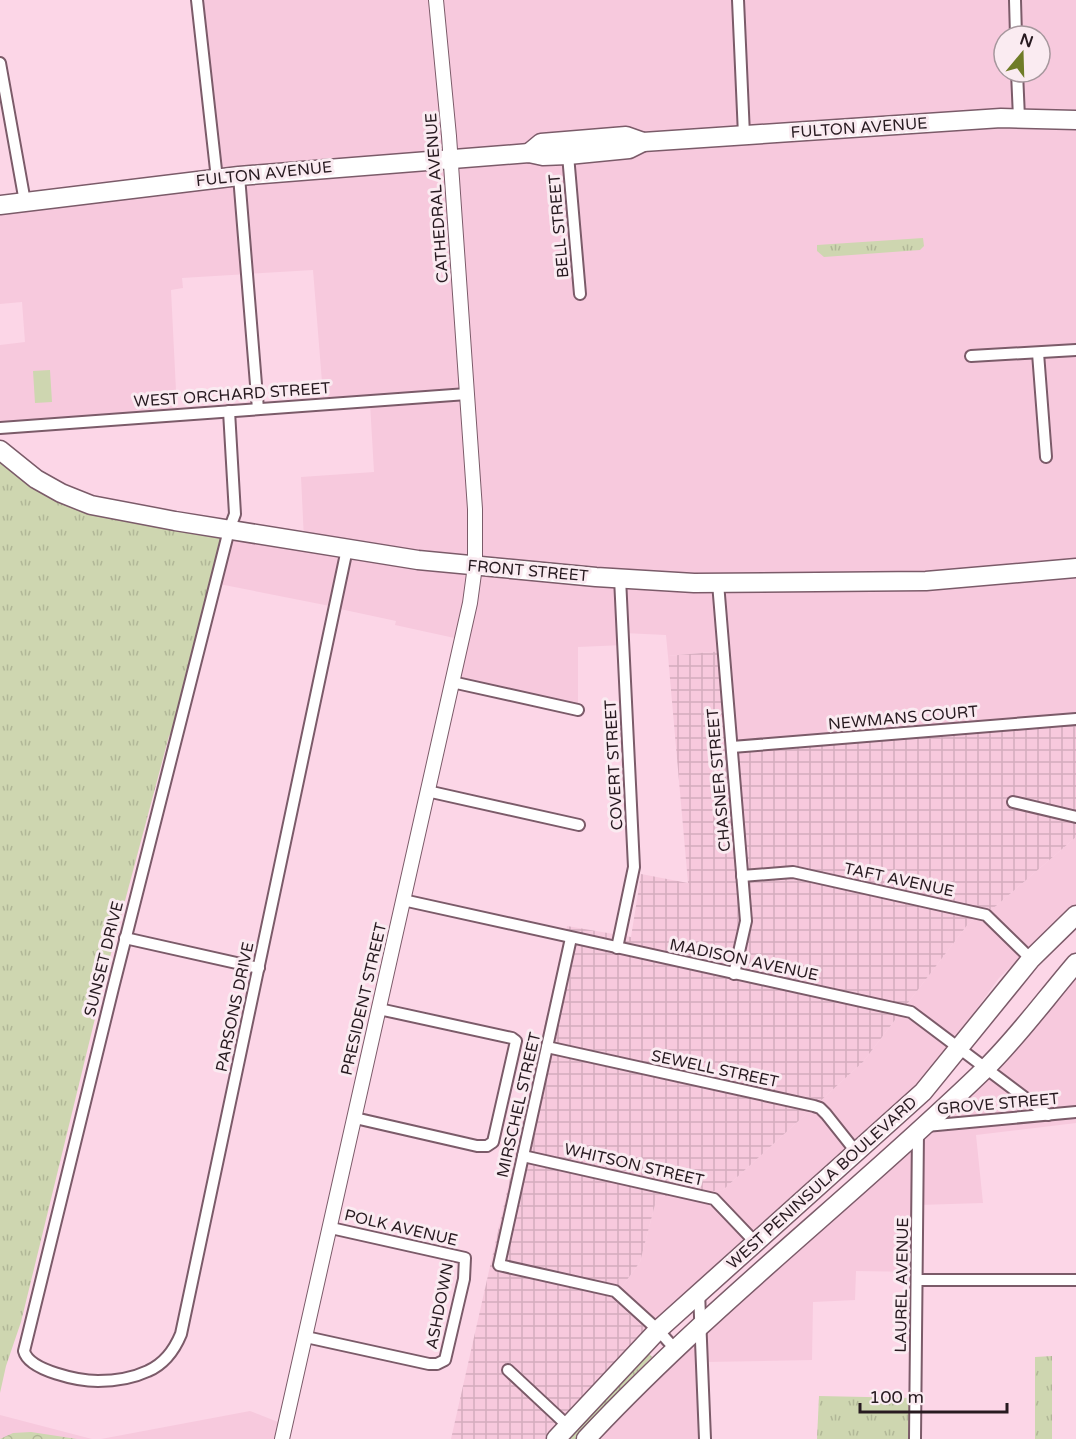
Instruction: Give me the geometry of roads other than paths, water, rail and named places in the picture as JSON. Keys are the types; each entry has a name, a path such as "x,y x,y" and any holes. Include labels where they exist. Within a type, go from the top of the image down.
{"main road":[{"name":"FULTON AVENUE","path":"0,205 239,176 529,153 543,156 568,155 628,149 643,142 1019,118 1076,120"},
{"name":"FULTON AVENUE","path":"529,153 541,143 626,136 643,142"},
{"name":"FRONT STREET","path":"0,450 36,479 61,493 91,505 418,560 620,578 718,583 926,581 1076,568"},
{"name":"WEST PENINSULA BOULEVARD","path":"562,1433 658,1330 923,1092 960,1049 1002,992 1031,959 1076,915"},
{"name":"WEST PENINSULA BOULEVARD","path":"586,1439 629,1393 701,1325 986,1068 1076,963"}],"street":[{"path":"196,0 217,179"},
{"name":"CATHEDRAL AVENUE","path":"436,0 451,159 475,509 476,566"},
{"path":"738,0 744,135"},
{"path":"1015,0 1016,24"},
{"path":"0,63 26,202"},
{"path":"1018,84 1019,118"},
{"name":"BELL STREET","path":"568,155 580,294"},
{"path":"239,176 258,409"},
{"path":"971,356 1076,350"},
{"path":"1038,353 1046,457"},
{"name":"WEST ORCHARD STREET","path":"0,428 467,394"},
{"name":"SUNSET DRIVE","path":"62,1374 40,1368 26,1356 24,1351 125,938 235,514 229,411"},
{"name":"PARSONS DRIVE","path":"62,1374 89,1380 124,1378 147,1372 163,1362 176,1346 181,1334 347,549"},
{"name":"PRESIDENT STREET","path":"282,1439 470,603 476,566"},
{"name":"COVERT STREET","path":"617,948 634,867 620,578"},
{"name":"CHASNER STREET","path":"718,583 746,921 734,974"},
{"path":"452,682 578,710"},
{"name":"NEWMANS COURT","path":"732,747 1076,719"},
{"path":"428,791 579,825"},
{"path":"1013,802 1076,817"},
{"name":"TAFT AVENUE","path":"742,876 793,872 987,915 1031,959"},
{"name":"MADISON AVENUE","path":"403,900 911,1012 1047,1115"},
{"path":"125,938 259,968"},
{"name":"MIRSCHEL STREET","path":"571,938 500,1265 615,1291 658,1330"},
{"path":"355,1118 477,1146 487,1146 493,1142 516,1041 505,1035 379,1009"},
{"name":"SEWELL STREET","path":"548,1047 820,1108 857,1153"},
{"name":"GROVE STREET","path":"920,1129 1076,1112"},
{"name":"LAUREL AVENUE","path":"915,1439 920,1129"},
{"name":"WHITSON STREET","path":"523,1156 714,1199 755,1242"},
{"name":"POLK AVENUE","path":"331,1228 465,1258"},
{"name":"ASHDOWN","path":"306,1337 437,1364 445,1360 464,1279 465,1258"},
{"path":"917,1280 1076,1280"},
{"path":"699,1292 705,1439"},
{"path":"658,1330 675,1350"},
{"path":"508,1370 562,1433"}]}
